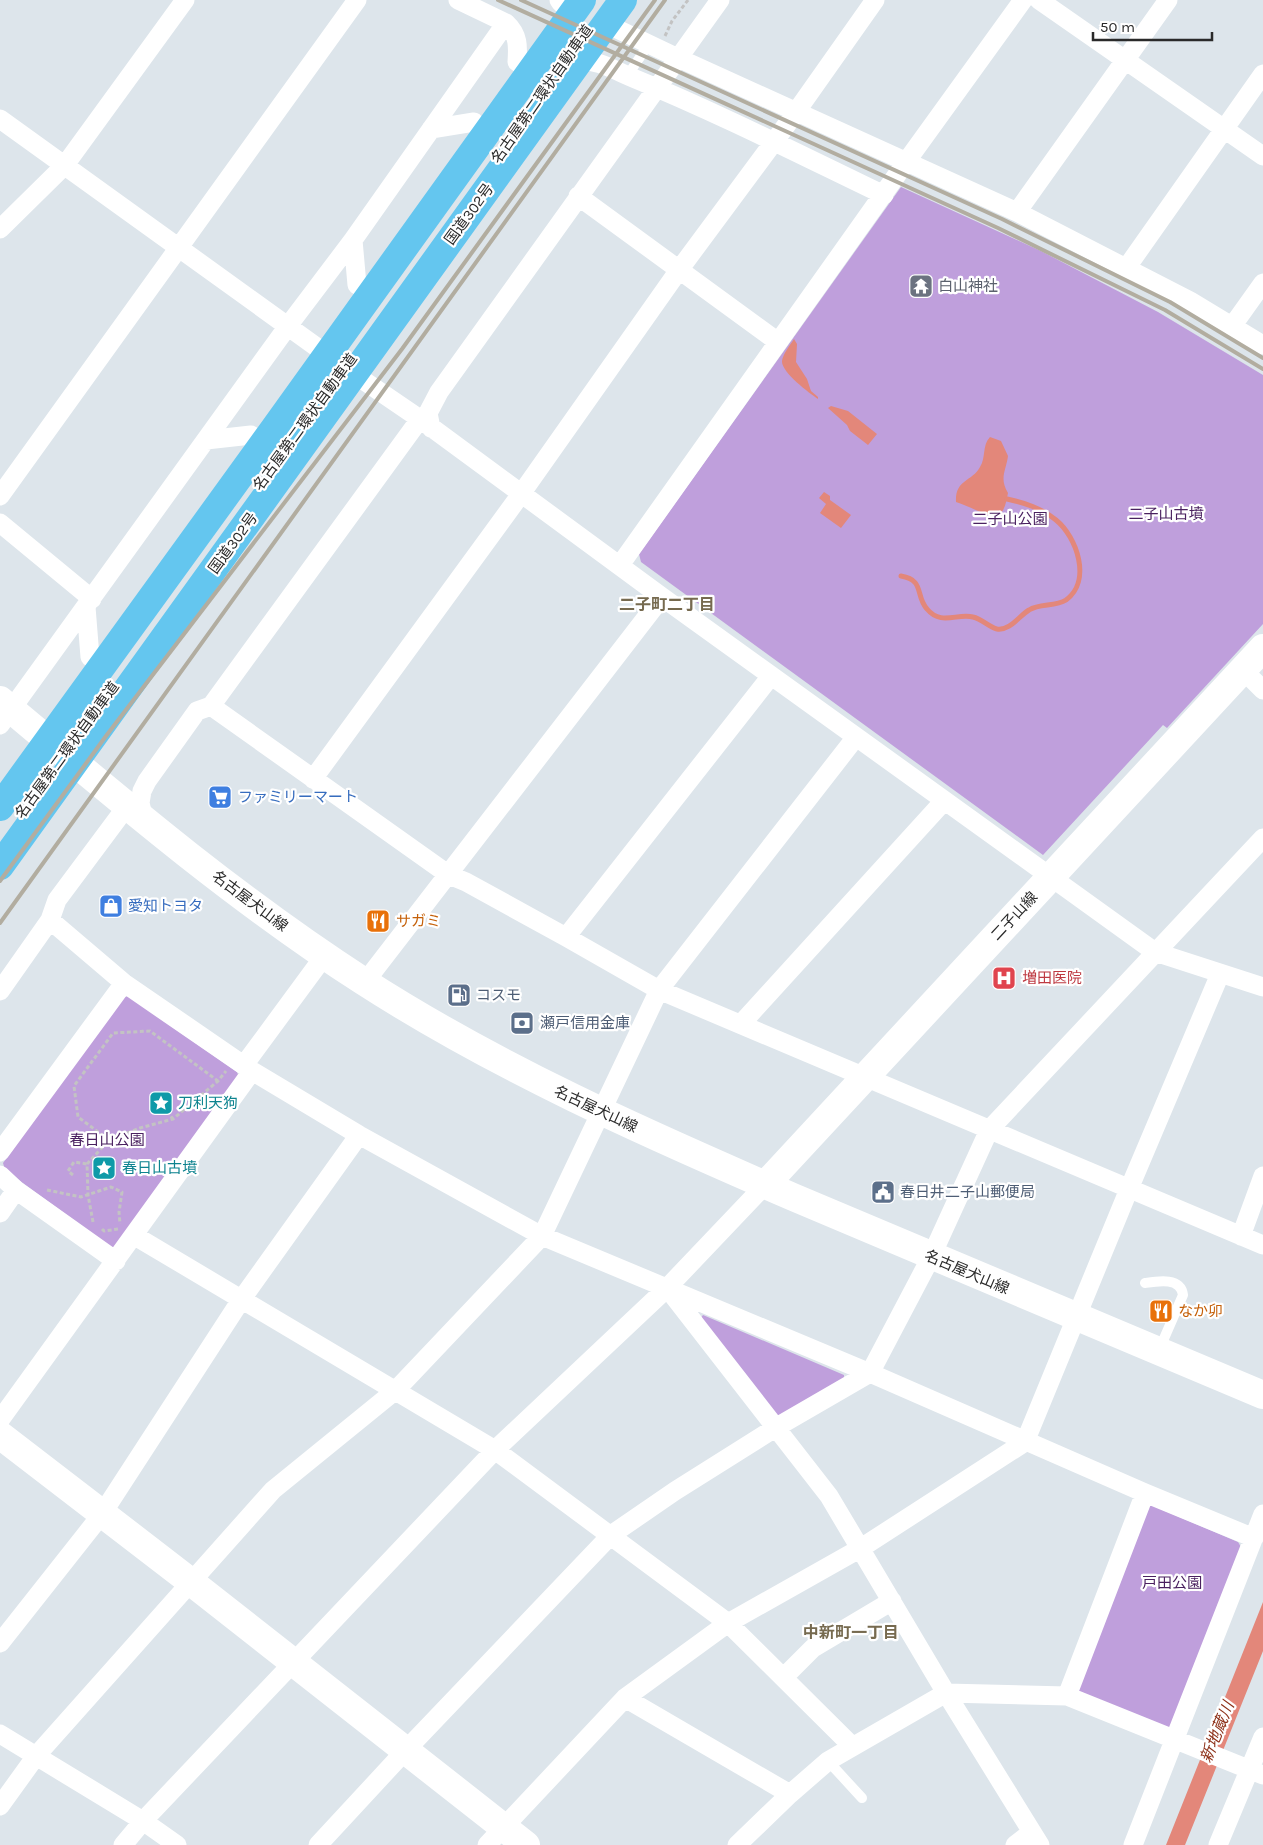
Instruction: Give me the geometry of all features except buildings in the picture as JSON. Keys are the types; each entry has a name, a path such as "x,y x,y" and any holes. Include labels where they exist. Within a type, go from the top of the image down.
{"highway":[{"path":"0,780 517,62 564,0"},
{"name":"名古屋第二環状自動車道","path":"0,843 466,181 564,0"},
{"path":"466,181 632,0"},
{"name":"名古屋第二環状自動車道","path":"0,807 260,449 466,181 614,6"},
{"name":"国道302号","path":"0,866 579,61 614,6"}],"main road":[{"name":"二子山線","path":"765,1185 864,1076 1263,648"},
{"name":"名古屋犬山線","path":"4,712 36,731 136,813 274,920 365,982 490,1056 600,1112 765,1185 931,1257 1263,1395"},
{"path":"0,1435 405,1750 495,1836 526,1845"}],"street":[{"path":"0,229 65,165 185,0"},
{"path":"0,496 357,0"},
{"path":"458,0 506,23 516,35 519,45 517,62"},
{"path":"0,991 50,920 57,900 136,813 147,781 197,711 211,706 425,423 439,392 656,88 663,51 720,0"},
{"path":"314,779 875,0"},
{"path":"620,565 1023,0"},
{"path":"1039,0 1263,156"},
{"path":"1017,212 1168,0"},
{"path":"614,6 616,28 1017,212 1127,267 1233,326 1263,345"},
{"path":"4,712 89,603 288,326 353,240 506,23"},
{"path":"579,61 586,60 596,63 656,88 884,195"},
{"path":"1127,267 1263,74"},
{"path":"0,119 425,423 856,738 1155,952 1263,987"},
{"path":"431,129 474,122"},
{"path":"578,196 778,342"},
{"path":"353,240 357,285"},
{"path":"1233,326 1263,283"},
{"path":"206,440 250,434"},
{"path":"0,523 89,603 90,657"},
{"path":"365,982 662,597"},
{"path":"1242,670 1263,690"},
{"path":"566,937 771,676"},
{"path":"211,706 448,875 466,882 659,990 1263,1245"},
{"path":"0,1806 36,1756 273,1490 396,1390 542,1236 659,990 856,738"},
{"path":"741,1024 944,801"},
{"path":"318,1845 405,1750 611,1535 675,1491 775,1428 870,1373 931,1257 990,1130 1263,838"},
{"path":"50,920 124,983 242,1068 542,1236 870,1373 1025,1442 1254,1538"},
{"path":"0,1420 135,1236 242,1068 325,955"},
{"path":"495,1836 625,1698 728,1623 861,1548 1025,1442 1220,974"},
{"path":"0,1152 124,983"},
{"path":"0,1643 102,1514 241,1300 359,1135"},
{"path":"0,1175 16,1190 116,1261"},
{"path":"1241,1236 1263,1176"},
{"path":"123,1845 143,1821 495,1450 667,1288 765,1185"},
{"path":"0,1213 16,1190"},
{"path":"135,1236 495,1450 728,1623 852,1746"},
{"path":"667,1288 830,1496 946,1694 1036,1838 1015,1845"},
{"path":"1067,1696 1145,1493"},
{"path":"1133,1845 1178,1740 1263,1514"},
{"path":"784,1677 813,1648 892,1601"},
{"path":"737,1845 790,1794 828,1761 946,1694 1067,1696 1252,1771"},
{"path":"625,1698 790,1794"},
{"path":"0,1734 143,1821 178,1845"},
{"path":"1218,1845 1252,1771 1263,1737"}],"lane":[{"path":"627,76 663,51"},
{"path":"1145,1283 1164,1280 1179,1286 1183,1290 1183,1295 1158,1351"},
{"path":"828,1761 862,1798"}],"path":[{"path":"663,51 665,34 688,0"},
{"path":"109,1140 78,1117 74,1086 113,1033 150,1031 218,1081"},
{"path":"44,1190 80,1198 88,1195 111,1187 122,1192 119,1212 120,1229 104,1231 92,1222 88,1195 87,1164 109,1140 140,1128 173,1119 218,1081 242,1068"},
{"path":"163,1106 173,1119"},
{"path":"73,1175 68,1171 74,1162 87,1164"}],"green space":[{"name":"二子山公園","path":"901,187 1041,251 1158,312 1263,375 1263,624 1167,728 1163,725 1043,855 641,562 639,554"},
{"name":"春日山公園","path":"128,996 237,1072 239,1077 118,1246 112,1248 5,1170 3,1163 122,998"},
{"path":"703,1315 844,1375 844,1382 781,1417 774,1416 699,1320"},
{"name":"戸田公園","path":"1151,1505 1238,1542 1241,1547 1170,1730 1079,1694 1077,1687 1146,1508"}],"water":[{"path":"794,339 797,344 796,362 807,379 811,391 818,399 796,382 783,366 784,355"},
{"path":"831,406 848,411 877,434 868,445 850,431 847,425 828,408"},
{"path":"990,437 1001,441 1008,456 1004,474 1005,488 1008,493 1007,500 1001,513 995,516 956,502 958,489 980,467 986,444"},
{"path":"824,492 830,496 830,500 851,515 841,528 820,513 826,504 819,498"},
{"name":"新地蔵川","path":"1263,1602 1263,1651 1185,1845 1166,1845"}],"waterway":[{"path":"901,576 914,581 923,604 932,614 943,618 973,617 997,629 1006,628 1033,608 1057,604 1066,600 1074,592 1080,571 1079,559 1070,537 1064,528 1045,512 1007,499"}],"railway":[{"path":"498,0 998,228 1165,310 1263,369"},
{"path":"521,0 1002,219 1170,302 1263,358"},
{"path":"0,881 106,736 402,349 655,0"},
{"path":"0,923 665,0"}],"place":[{"name":"白山神社","path":"921,286"},
{"name":"ファミリーマート","path":"220,797"},
{"name":"愛知トヨタ","path":"111,906"},
{"name":"サガミ","path":"378,921"},
{"name":"増田医院","path":"1004,978"},
{"name":"コスモ","path":"459,995"},
{"name":"瀬戸信用金庫","path":"522,1023"},
{"name":"刀利天狗","path":"161,1103"},
{"name":"春日山古墳","path":"104,1168"},
{"name":"春日井二子山郵便局","path":"883,1192"},
{"name":"なか卯","path":"1161,1311"}],"district":[{"name":"二子町二丁目","path":"667,604"},
{"name":"中新町一丁目","path":"851,1632"}],"park label":[{"name":"二子山古墳","path":"1166,514"}]}
